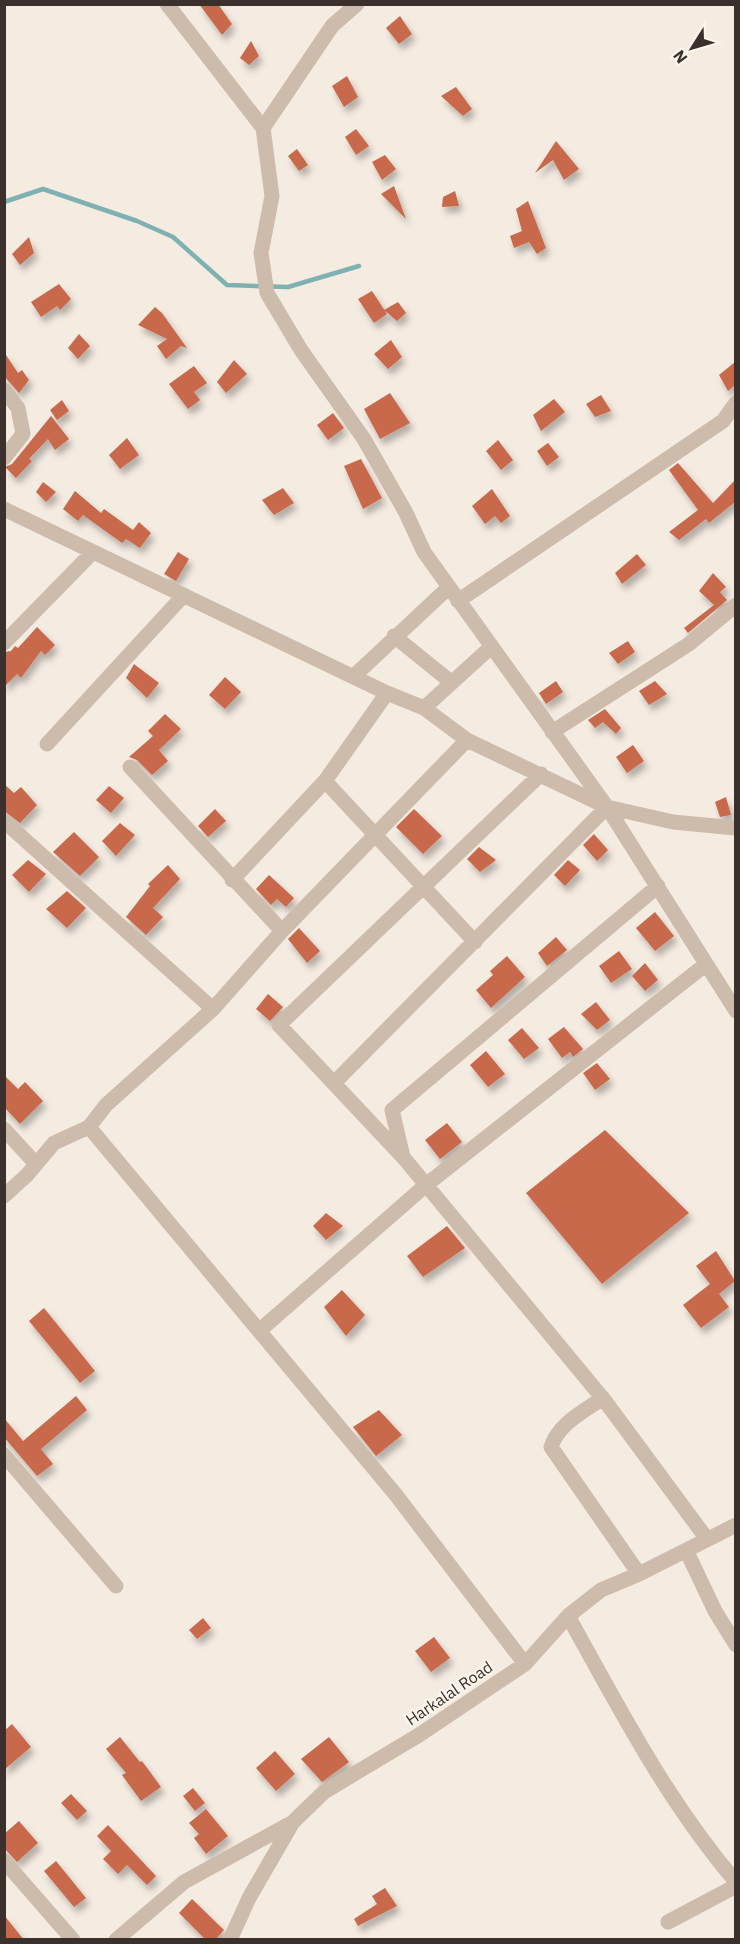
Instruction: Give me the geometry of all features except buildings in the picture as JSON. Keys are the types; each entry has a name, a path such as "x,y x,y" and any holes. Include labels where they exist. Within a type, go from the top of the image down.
{"street":[{"path":"167,4 262,128 272,196 261,253 267,293 301,350 364,439 406,513 424,552 608,807 735,1011"},
{"path":"262,128 332,26 357,4"},
{"path":"4,390 18,408 23,434 4,459"},
{"path":"458,600 723,421 735,403"},
{"path":"4,509 387,693 424,708 467,740 608,807 673,822 735,828"},
{"path":"4,643 93,552"},
{"path":"354,676 394,636 448,588"},
{"path":"47,744 184,595"},
{"path":"552,732 689,644 735,605"},
{"path":"394,636 450,682"},
{"path":"424,708 491,647"},
{"path":"232,880 325,781 387,693"},
{"path":"4,1196 54,1143 89,1127 106,1105 213,1009 282,931 467,740"},
{"path":"130,767 232,880 282,931"},
{"path":"541,774 279,1025 403,1157 603,1398 707,1539"},
{"path":"325,781 475,942"},
{"path":"334,1083 608,807"},
{"path":"4,821 213,1009"},
{"path":"403,1157 392,1110 658,886"},
{"path":"259,1331 426,1185 705,965"},
{"path":"89,1127 396,1495 525,1664"},
{"path":"4,1129 36,1164"},
{"path":"603,1398 566,1423 554,1438 551,1447 639,1574"},
{"path":"4,1455 116,1586"},
{"name":"Harkalal Road","path":"230,1940 249,1898 293,1822 324,1792 419,1735 525,1664 568,1616 601,1590 639,1574 735,1525"},
{"path":"686,1550 715,1611 735,1645"},
{"path":"568,1616 668,1793 699,1840 735,1885 668,1922"},
{"path":"117,1940 184,1882 293,1822"},
{"path":"4,1861 73,1940"}],"waterway":[{"path":"4,202 43,189 137,221 173,237 227,285 288,287 359,266"}]}
